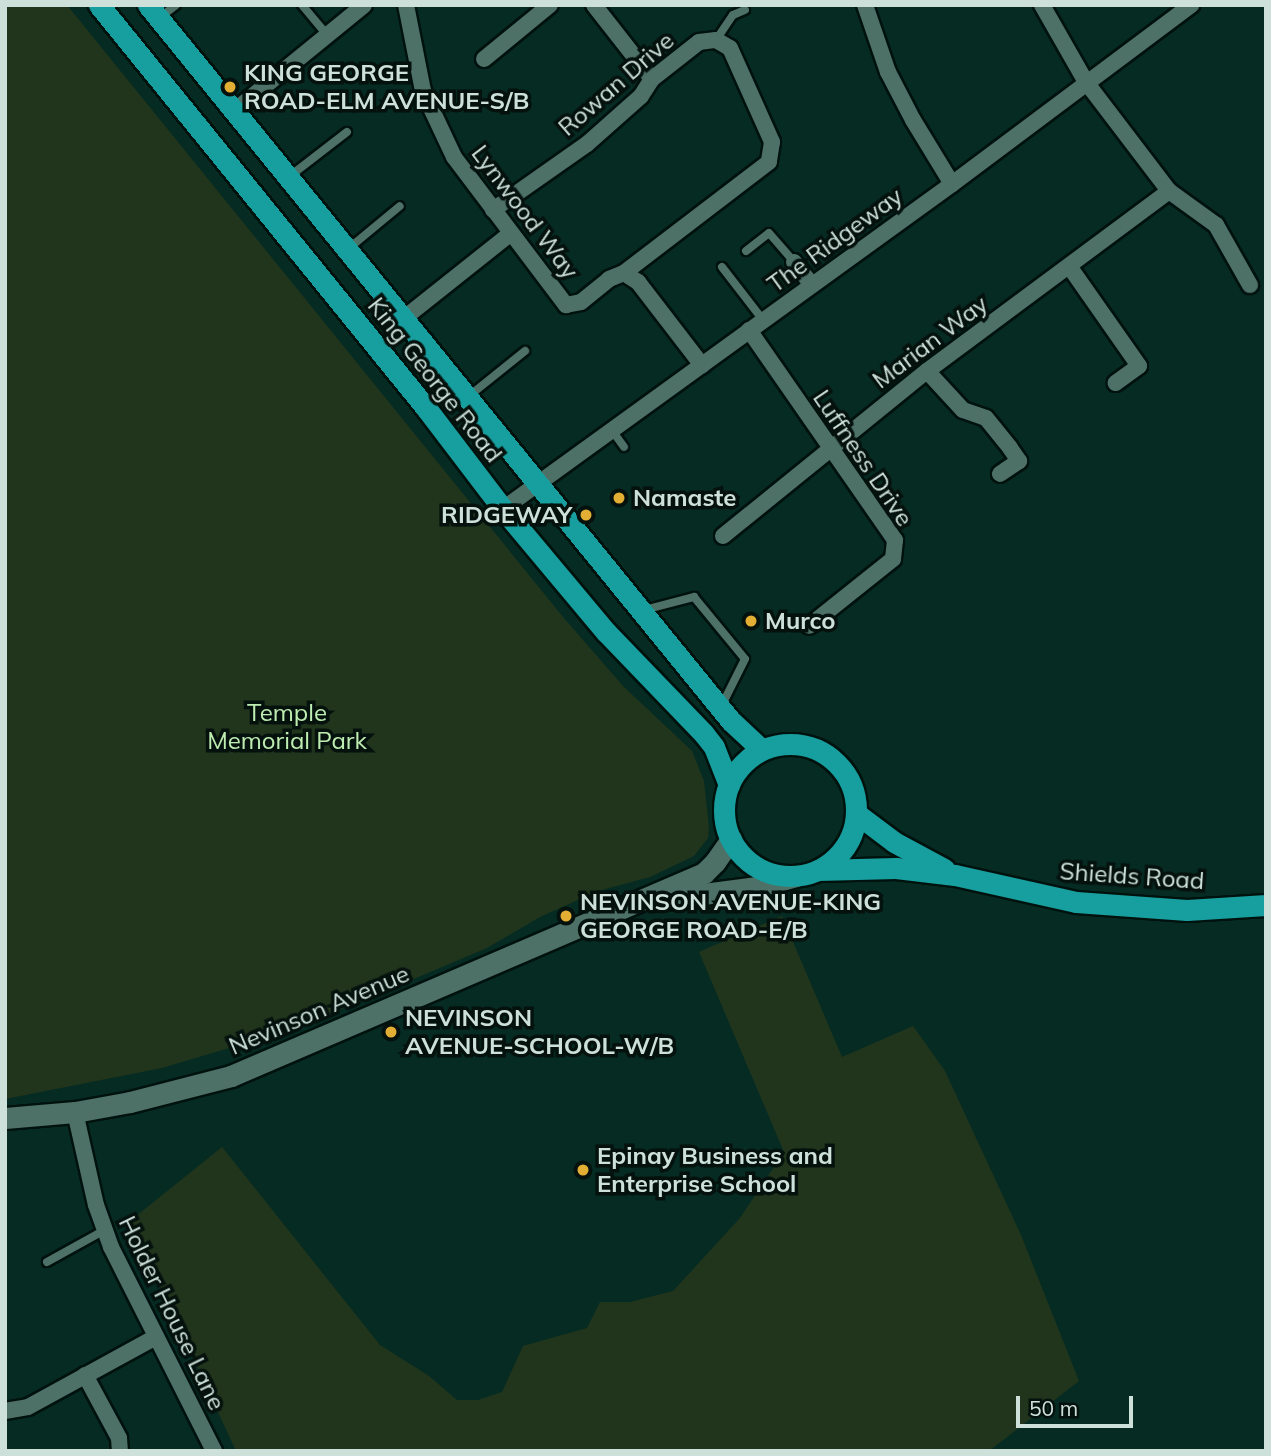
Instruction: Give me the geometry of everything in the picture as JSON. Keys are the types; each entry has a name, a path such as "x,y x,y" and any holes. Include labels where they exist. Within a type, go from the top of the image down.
{"highway":[{"name":"King George Road","path":"99,5 426,408 503,509 606,632 705,734 714,747 729,785"},
{"name":"King George Road","path":"153,12 720,708 762,750"},
{"path":"204,135 233,112"},
{"path":"784,744 807,745 828,755 844,771 854,792 857,814 845,847 818,870 796,876 776,874 758,867 742,855 731,839 724,803 729,785 737,771 762,750 784,744"},
{"name":"Shields Road","path":"857,814 894,842 955,875"},
{"name":"Shields Road","path":"818,870 897,868 955,875 1076,902 1187,910 1266,905"}],"street":[{"path":"233,112 364,5"},
{"name":"Lynwood Way","path":"406,5 423,91 454,157 566,305 582,302 609,279 624,273"},
{"path":"484,59 551,5"},
{"path":"594,5 652,79"},
{"path":"866,5 888,72 912,120 952,184"},
{"path":"1042,5 1086,82 1169,191 1216,225 1250,285"},
{"name":"The Ridgeway","path":"503,509 952,184 1191,5"},
{"path":"702,365 638,282 624,273 769,162 772,142 730,48 716,40"},
{"name":"Rowan Drive","path":"492,210 586,144 641,96 652,79 699,42 716,40"},
{"name":"Marian Way","path":"723,536 830,447 1169,191"},
{"path":"403,319 510,234"},
{"path":"794,262 811,284"},
{"path":"1069,266 1139,366 1116,383"},
{"name":"Luffness Drive","path":"749,330 895,540 893,559 809,626"},
{"path":"927,372 963,410 986,418 1010,448 1019,461 1000,474"},
{"name":"Nevinson Avenue","path":"5,1118 75,1112 169,1094 232,1076 704,873 731,839"},
{"name":"Nevinson Avenue","path":"639,903 757,887 796,876"},
{"name":"Holder House Lane","path":"75,1112 105,1230 214,1451"},
{"path":"5,1411 28,1406 156,1337"},
{"path":"85,1375 119,1438 120,1451"}],"lane":[{"path":"153,12 176,5"},
{"path":"302,5 327,35"},
{"path":"716,40 733,15 746,10"},
{"path":"287,178 347,132"},
{"path":"346,250 400,206"},
{"path":"746,251 769,233 794,262"},
{"path":"722,267 763,320"},
{"path":"467,398 525,351"},
{"path":"611,429 624,447"},
{"path":"641,611 694,597 737,649 745,659 720,708"},
{"path":"47,1262 105,1230"}],"green space":[{"name":"Temple Memorial Park","path":"5,5 67,5 563,617 623,686 692,751 704,781 709,827 708,838 694,856 650,877 598,891 540,917 487,948 352,1005 259,1039 162,1068 5,1099"},
{"path":"782,916 842,1057 913,1026 945,1071 1021,1235 1079,1381 989,1451 236,1451 130,1221 222,1147 380,1345 429,1376 457,1400 478,1400 502,1392 523,1346 587,1328 600,1302 630,1302 673,1291 740,1218 784,1152 699,952"}],"place":[{"name":"KING GEORGE ROAD-ELM AVENUE-S/B","path":"230,87"},
{"name":"Namaste","path":"619,498"},
{"name":"RIDGEWAY","path":"586,515"},
{"name":"Murco","path":"751,621"},
{"name":"NEVINSON AVENUE-KING GEORGE ROAD-E/B","path":"566,916"},
{"name":"NEVINSON AVENUE-SCHOOL-W/B","path":"391,1032"},
{"name":"Epinay Business and Enterprise School","path":"583,1170"}]}
